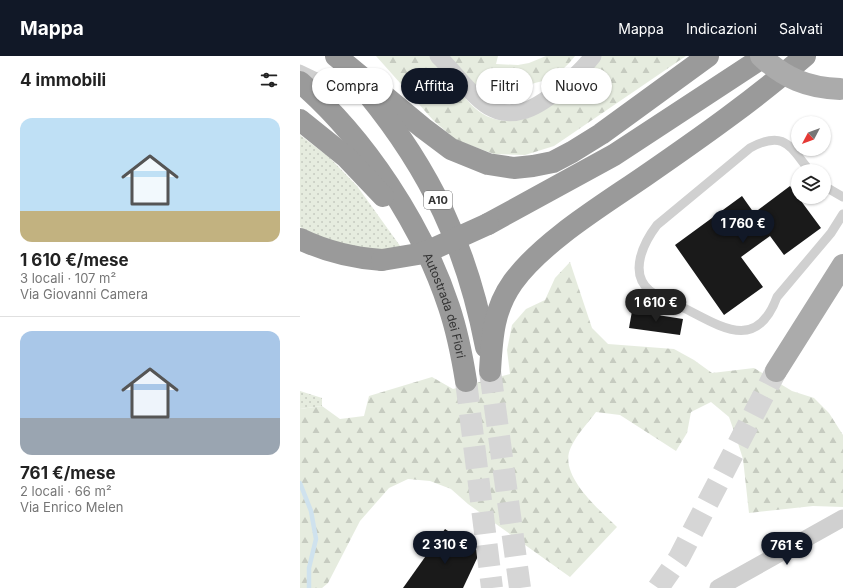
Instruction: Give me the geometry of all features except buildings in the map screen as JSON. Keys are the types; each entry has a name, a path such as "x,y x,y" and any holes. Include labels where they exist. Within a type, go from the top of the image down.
{"highway":[{"name":"A10","path":"332,56 377,106 427,179 447,217 462,252 480,314 490,371 492,332 501,304 513,282 532,260 580,221 721,124 773,84 805,56"},
{"path":"336,56 422,128 451,149 488,164 514,168 553,162 572,152 601,134 708,56"},
{"path":"300,238 317,247 346,256 382,260 424,253 488,224 614,155 765,56"},
{"path":"301,71 360,145 383,177 417,233"},
{"path":"300,120 346,157 417,233"},
{"name":"Autostrada dei Fiori","path":"417,233 434,267 450,308 462,355 466,381"}],"main road":[{"path":"761,56 774,68 792,79 810,86 842,90"},
{"path":"776,371 843,265"}],"street":[{"path":"438,56 480,99 492,109 504,112 527,110 539,103 572,78 593,56"},
{"path":"718,588 843,518"}],"lane":[{"path":"301,71 377,106"},
{"path":"805,164 792,146 776,139 763,141 750,148 657,225 647,238 641,253 639,265 642,280 649,290 713,324 728,329 742,331 752,329 763,323 772,309 777,297 831,234 843,214"},
{"path":"831,190 843,197"}],"green space":[{"path":"376,56 498,56 496,64 518,65 529,63 546,56 575,56 564,68 541,68 541,81 533,83 533,68 476,68 476,85 468,81 468,68 401,68 401,84 393,75 393,68 387,68"},
{"path":"601,56 686,56 554,146 525,155 494,154 456,140 433,120 419,104 468,104 468,101 482,114 504,121 517,120 541,102 541,104 612,104 612,68 585,68"},
{"path":"300,135 329,157 357,186 403,250 370,252 317,237 300,227"},
{"path":"570,262 592,328 608,344 674,349 694,360 712,373 754,368 792,391 814,398 829,413 843,435 843,507 813,506 749,513 743,459 736,437 729,417 711,402 691,412 687,433 676,451 620,415 596,412 573,442 568,458 570,469 582,491 591,502 617,527 570,577 468,504 451,489 430,481 408,479 389,488 360,521 328,583 322,588 300,588 300,409 322,406 340,419 364,416 369,396 432,377 453,389 510,374 507,350 512,325 526,309 545,300 555,278"},
{"path":"300,391 322,398 322,406 300,409"}],"waterway":[{"path":"300,483 311,511 316,539 309,568 309,588"}],"tunnel":[{"path":"490,371 520,588"},
{"path":"658,588 679,558 776,371"},
{"path":"466,381 492,588"}]}
